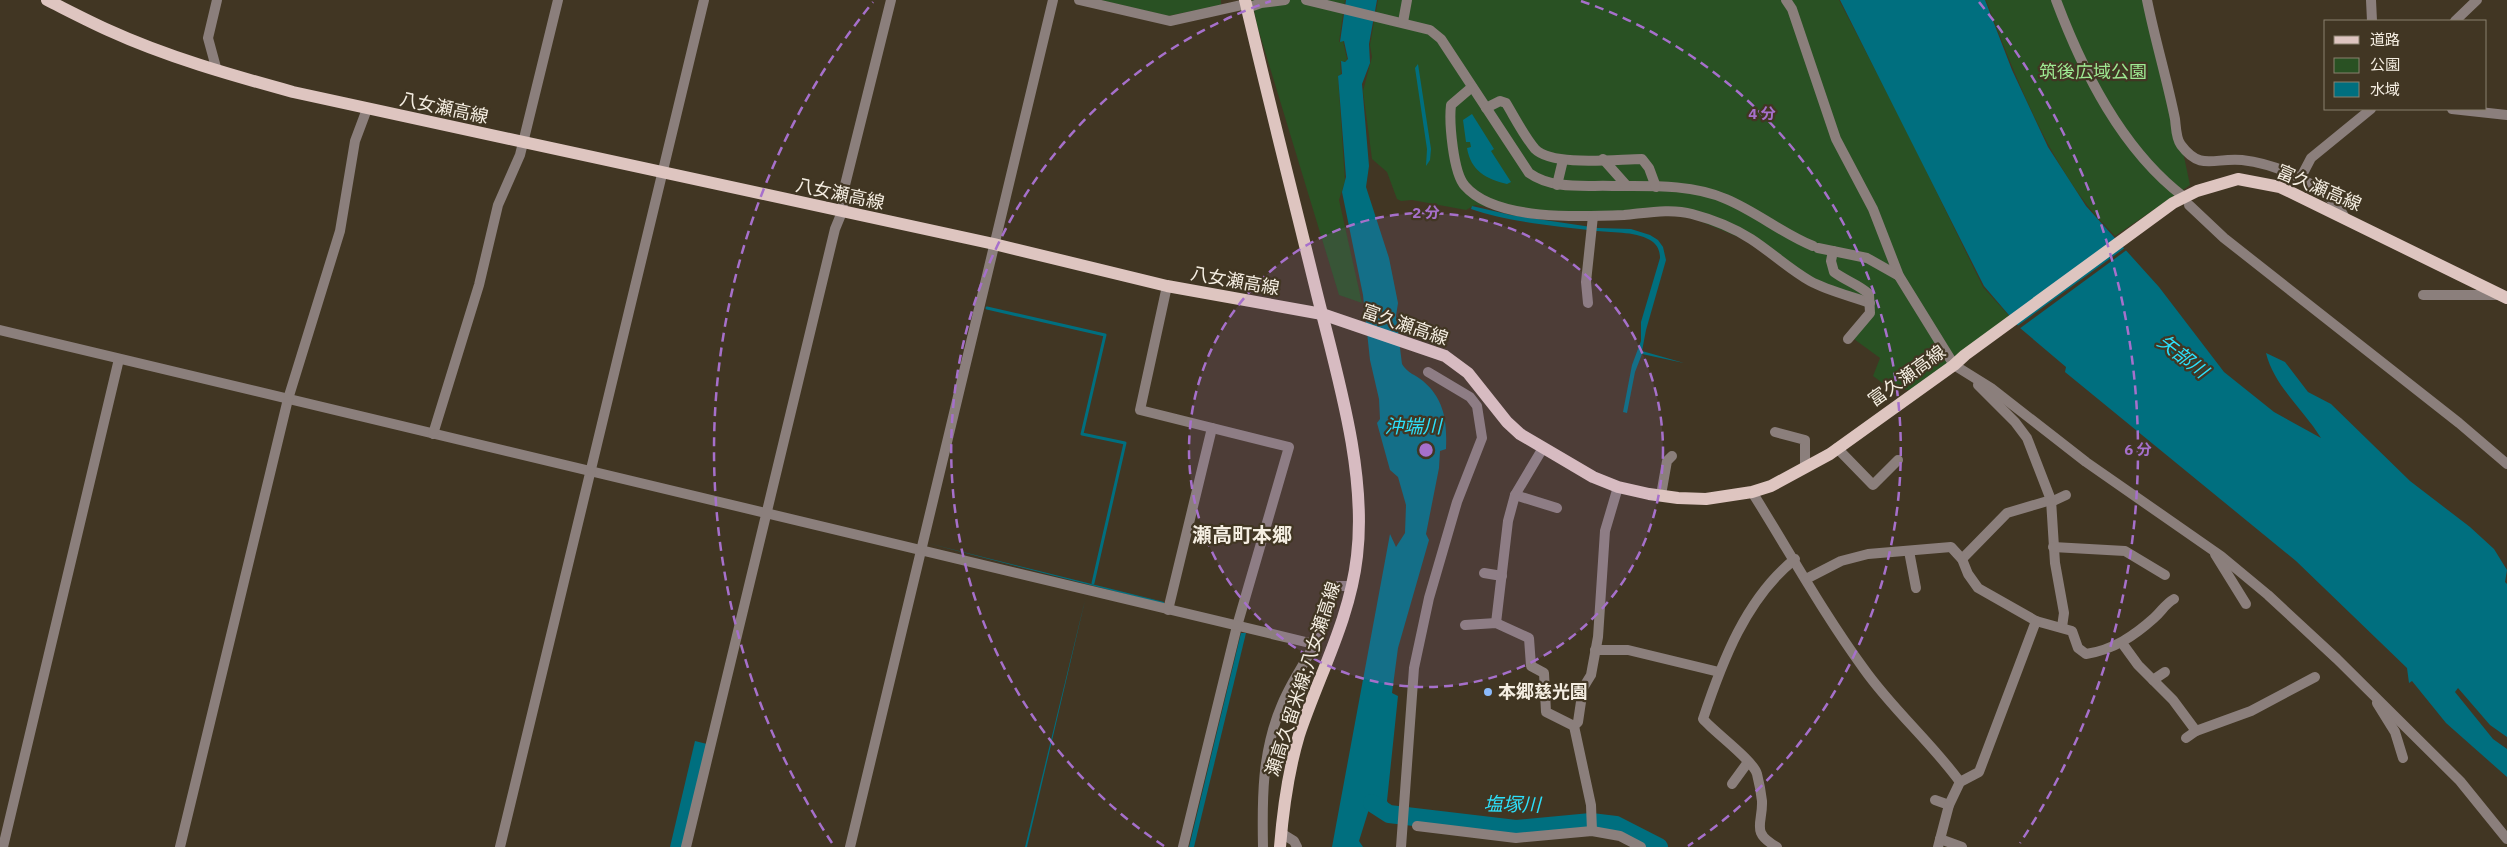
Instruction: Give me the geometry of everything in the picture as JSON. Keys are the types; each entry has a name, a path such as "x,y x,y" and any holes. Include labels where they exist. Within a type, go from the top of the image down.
{"main road":[{"name":"八女瀬高線","path":"46,0 108,30 217,71 293,92 662,174 994,244 1167,286 1322,314"},
{"path":"1246,4 1322,314"},
{"name":"富久瀬高線","path":"1322,314 1445,356 1468,373 1507,422 1520,434 1581,471 1618,487 1661,495 1706,499 1752,492 1771,486 1805,468 1837,448 2182,202 2221,183 2238,179 2280,187 2504,296"},
{"name":"瀬高久留米線;八女瀬高線","path":"1280,847 1286,789 1300,735 1348,605 1357,556 1358,490 1342,398 1322,314"}],"street":[{"path":"217,0 208,38 217,71"},
{"path":"433,434 479,285 498,205 523,142 558,0"},
{"path":"500,847 592,472 704,0"},
{"path":"686,847 835,229 842,212 845,185 891,0"},
{"path":"850,847 1053,0"},
{"path":"1079,0 1170,21 1246,4 1285,0"},
{"path":"1306,0 1430,30 1441,39 1528,173 1539,181 1557,185 1656,187 1705,192 1726,199 1776,226 1792,237 1816,247 1867,258 1899,276"},
{"path":"1403,22 1408,0"},
{"path":"1786,0 1792,9 1836,139 1873,209 1899,276 1954,365 1970,377 2015,422 2027,438 2051,501 2053,547 2064,613 2062,627"},
{"path":"2056,0 2069,36 2102,97 2126,136 2182,202 2224,238 2452,417 2507,464"},
{"path":"2148,0 2179,143 2195,160 2208,163 2240,160 2268,164 2300,179 2339,206 2345,218"},
{"path":"2371,0 2372,20"},
{"path":"2456,20 2477,0"},
{"path":"1472,88 1451,105 1450,117 1457,167 1463,184 1477,198 1489,203 1547,214 1593,216 1672,212 1691,213 1749,238 1810,282 1870,303"},
{"path":"1486,108 1500,101 1506,103 1535,149 1544,155 1563,160 1642,159 1649,168 1656,187"},
{"path":"180,847 288,399 340,231 354,141 368,110"},
{"path":"2300,179 2311,158 2370,110"},
{"path":"2461,110 2507,115"},
{"path":"1603,159 1628,186"},
{"path":"1557,185 1563,160"},
{"path":"1588,303 1586,282 1593,216"},
{"path":"1833,251 1831,261 1834,272 1842,278 1858,284 1869,294 1870,313 1848,339"},
{"path":"1167,286 1140,410 1289,447 1237,626 1183,847"},
{"path":"2423,295 2504,296"},
{"path":"0,330 1314,644"},
{"path":"2,847 119,358"},
{"path":"1401,847 1414,668 1429,598 1457,502 1482,438 1477,406 1470,397 1428,372"},
{"path":"1970,377 1991,388 2086,462 2213,550 2268,595 2377,698 2460,781 2507,839"},
{"path":"1480,421 1483,391"},
{"path":"1168,610 1212,428"},
{"path":"1775,432 1805,440 1805,468"},
{"path":"1496,623 1508,521 1515,495 1543,448"},
{"path":"1837,448 1873,486 1898,460"},
{"path":"1661,495 1667,461 1672,456"},
{"path":"1574,726 1578,722 1583,688 1591,675 1598,637 1605,531 1618,487"},
{"path":"1752,492 1864,669 1896,711 1943,758 1960,782"},
{"path":"1515,495 1557,508"},
{"path":"1962,558 2007,513 2066,495"},
{"path":"2053,547 2125,551 2165,575"},
{"path":"1806,579 1841,561 1868,554 1951,548 1962,558 1968,574 1978,588 2036,621 2072,630 2078,648 2086,654 2103,652 2122,643 2156,617 2165,604 2174,599"},
{"path":"2213,550 2246,604"},
{"path":"1909,551 1916,588"},
{"path":"1776,847 1761,835 1759,826 1762,802 1757,771 1712,731 1703,719 1719,672 1754,605 1784,568 1795,559"},
{"path":"1484,573 1502,576"},
{"path":"1263,847 1262,787 1268,749 1281,707 1327,616 1335,586 1352,586"},
{"path":"1962,847 1938,839 1949,805 1960,782 1979,772 2036,621"},
{"path":"1465,625 1496,623 1529,638 1531,666 1544,673 1546,712 1574,726"},
{"path":"2122,643 2138,665 2173,700 2196,731"},
{"path":"1595,650 1628,650 1719,672"},
{"path":"2153,680 2165,672"},
{"path":"2186,738 2196,731 2251,711 2315,677"},
{"path":"2377,698 2378,707 2395,732 2403,758"},
{"path":"1574,726 1591,805 1592,831"},
{"path":"1732,784 1748,762"},
{"path":"1935,800 1949,805"},
{"path":"1417,826 1516,838 1592,831 1620,836 1641,847"},
{"path":"1281,833 1294,841 1297,847"}],"green space":[{"path":"1100,0 1221,0 1221,5 1168,16"},
{"path":"1252,0 1345,0 1339,42 1343,41 1347,59 1340,62 1341,74 1338,76 1345,181 1339,200 1362,303 1339,295 1257,25"},
{"path":"1378,0 1839,0 1905,127 1983,287 2011,318 1911,390 1891,389 1873,376 1880,358 1854,339 1867,307 1813,286 1748,241 1695,219 1672,215 1513,211 1475,205 1466,210 1397,199 1387,172 1372,159 1363,91 1372,57 1370,45"},
{"name":"筑後広域公園","path":"1986,0 2151,0 2190,185 2115,236 2087,205 2056,158 2029,106"}],"water":[{"name":"沖端川","path":"1346,0 1377,0 1369,44 1370,63 1362,84 1369,166 1366,187 1389,258 1398,303 1396,316 1402,364 1409,372 1423,381 1436,396 1443,412 1446,439 1446,449 1440,451 1439,468 1426,534 1429,540 1398,648 1392,693 1398,696 1387,801 1392,811 1391,819 1369,809 1359,841 1363,847 1332,847 1390,534 1396,547 1405,533 1406,505 1398,477 1390,470 1377,423 1380,419 1379,399 1370,360 1363,295 1342,192 1346,177 1338,76 1342,74 1341,61 1345,62 1348,59 1344,41 1340,42"},
{"name":"矢部川","path":"1840,0 1985,0 2012,70 2048,147 2086,206 2159,287 2224,372 2274,412 2321,438 2282,387 2266,353 2285,362 2308,392 2331,404 2410,481 2470,527 2494,549 2507,570 2505,582 2507,584 2507,737 2490,725 2458,688 2455,692 2493,739 2507,749 2507,777 2446,723 2412,681 2409,683 2407,668 2296,561 2065,372 2066,367 2020,328 1984,286"},
{"path":"1418,64 1431,149 1430,160 1426,166 1427,149 1415,68"},
{"path":"1472,114 1494,149 1491,151 1511,182 1507,184 1492,180 1481,173 1472,163 1467,148 1471,147 1470,142 1466,142 1463,120"},
{"path":"1472,206 1511,215 1598,228 1631,229 1650,235 1658,240 1663,247 1666,260 1642,351 1684,363 1642,354 1635,372 1627,413 1623,412 1632,365 1641,341 1641,322 1660,258 1658,249 1653,242 1633,234 1549,225 1500,217 1471,209"},
{"path":"927,543 1164,602 1164,604"},
{"path":"1086,596 1027,847 1025,847"},
{"path":"1241,633 1246,633 1194,847 1189,847"},
{"path":"695,741 707,744 682,847 670,847"}],"pier":[{"path":"2126,247 2128,249 2019,329 2016,327"}],"waterway":[{"path":"987,308 1105,335 1082,434 1125,443 1093,583"},
{"name":"塩塚川","path":"1372,803 1389,814 1516,829 1591,822 1616,825 1659,847"}],"place":[{"name":"本郷慈光園","path":"1488,692"}],"district":[{"name":"瀬高町本郷","path":"1242,535"}]}
